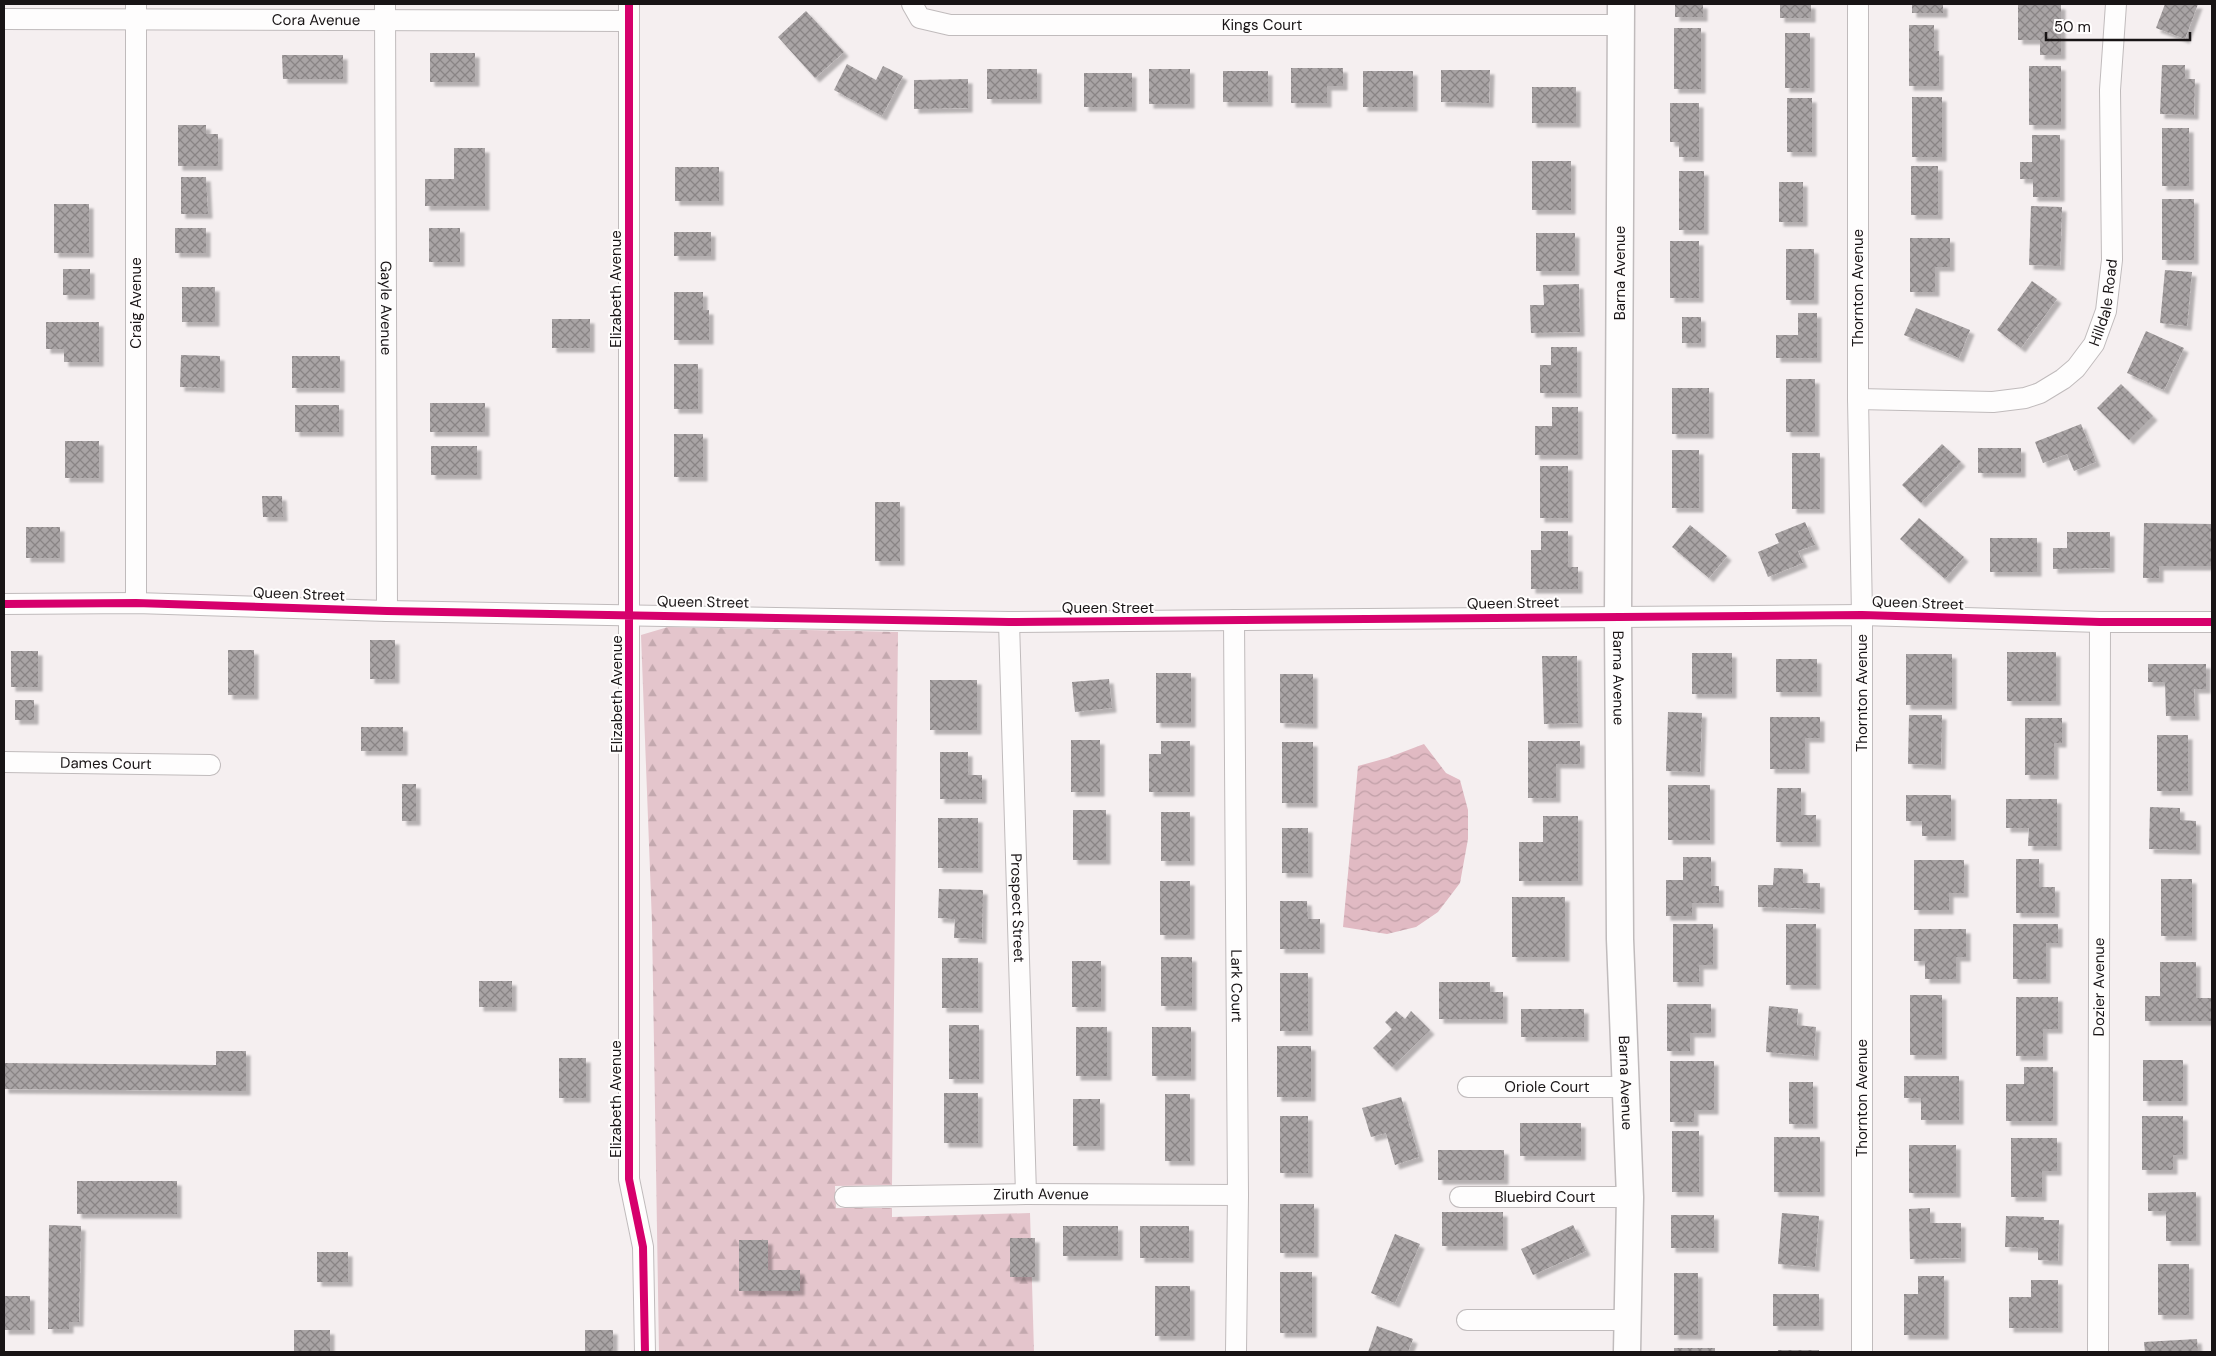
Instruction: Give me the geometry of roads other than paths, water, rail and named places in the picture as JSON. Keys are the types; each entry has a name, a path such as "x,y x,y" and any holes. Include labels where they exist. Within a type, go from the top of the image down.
{"street":[{"name":"Kings Court","path":"912,4 920,18 950,25 1621,14"},
{"name":"Thornton Avenue","path":"1858,4 1858,399 1862,615 1862,1352"},
{"name":"Hilldale Road","path":"1858,399 1993,402 2026,398 2040,393 2063,379 2076,368 2094,344 2106,311 2112,260 2110,90 2116,4"},
{"name":"Cora Avenue","path":"4,19 136,11 628,12"},
{"name":"Craig Avenue","path":"136,11 136,603"},
{"name":"Gayle Avenue","path":"385,12 387,611"},
{"name":"Elizabeth Avenue","path":"628,12 629,1179 643,1247 645,1352"},
{"name":"Barna Avenue","path":"1621,14 1618,616 1620,939 1630,1197 1627,1352"},
{"name":"Queen Street","path":"4,604 136,603 387,611 1009,622 1862,615 2100,622 2212,622"},
{"name":"Lark Court","path":"1234,620 1238,1195 1236,1352"},
{"name":"Prospect Street","path":"1009,622 1026,1194"},
{"name":"Dozier Avenue","path":"2098,1352 2100,622"},
{"name":"Dames Court","path":"4,762 210,765"},
{"name":"Oriole Court","path":"1468,1087 1626,1087"},
{"name":"Ziruth Avenue","path":"845,1197 1026,1194 1238,1195"},
{"name":"Bluebird Court","path":"1460,1197 1630,1197"},
{"path":"1467,1320 1628,1320"}],"water":[{"path":"1424,744 1446,773 1460,780 1468,810 1468,839 1460,883 1438,912 1416,927 1387,934 1343,927 1358,766 1387,758"}]}
